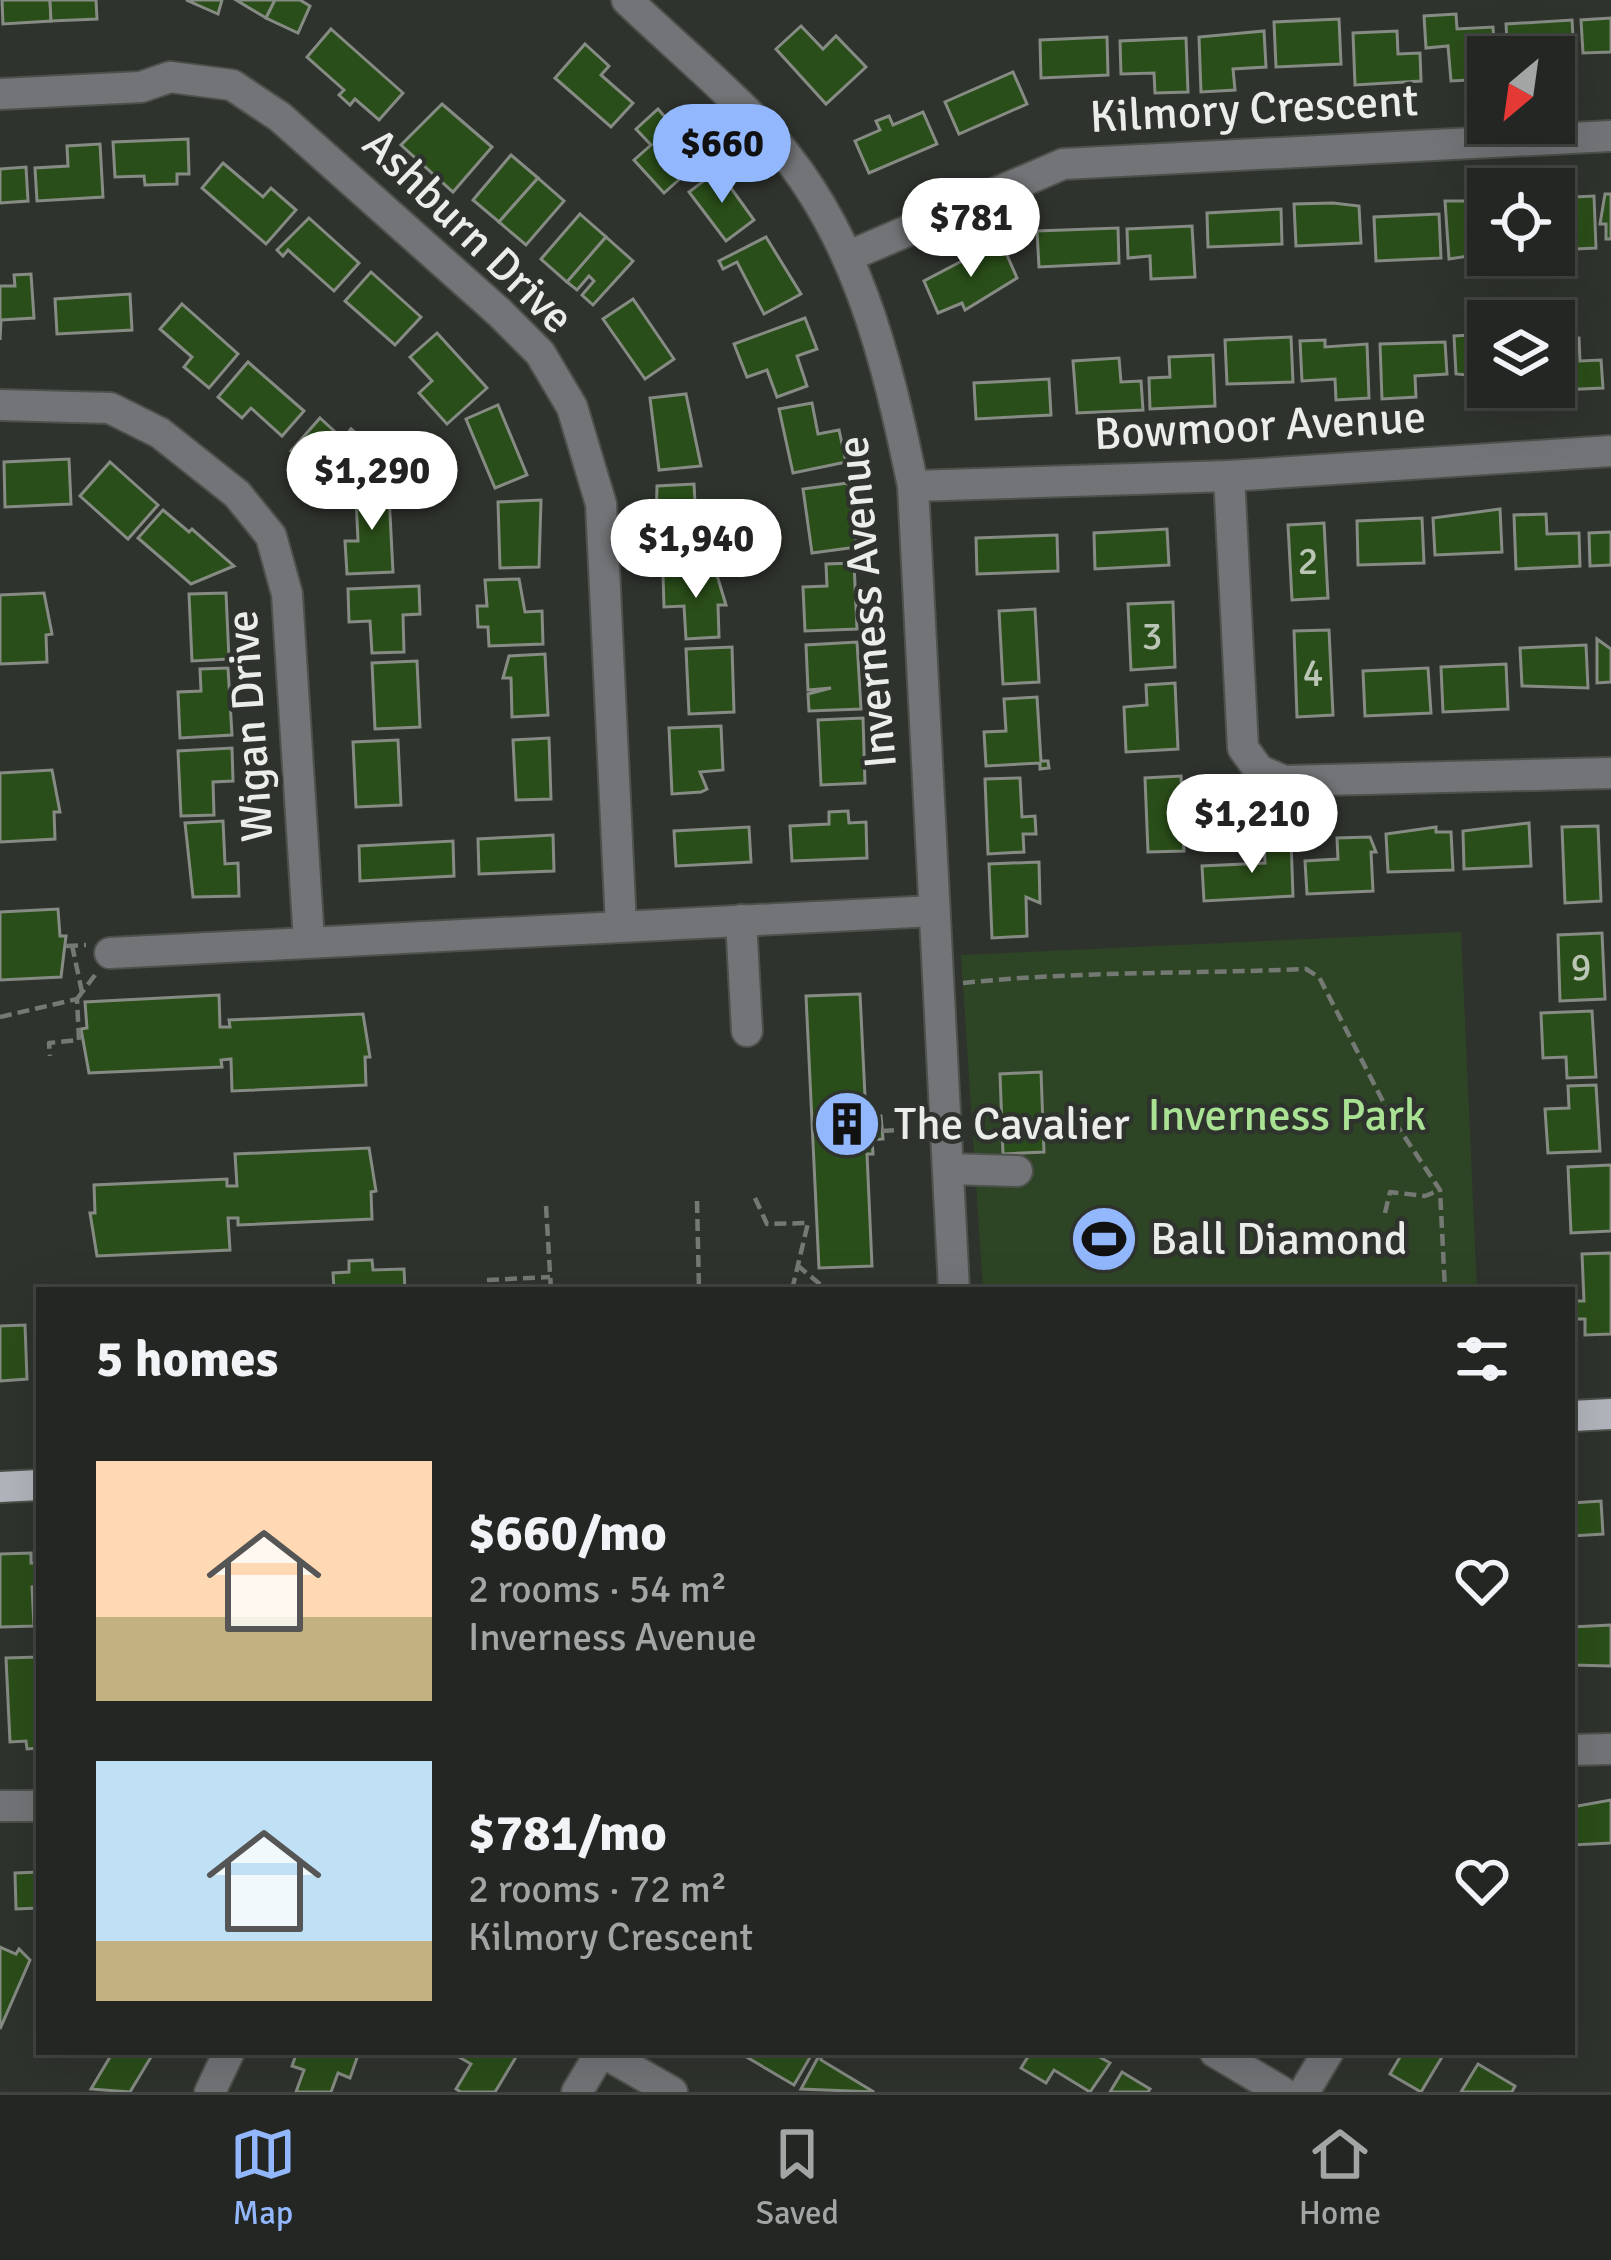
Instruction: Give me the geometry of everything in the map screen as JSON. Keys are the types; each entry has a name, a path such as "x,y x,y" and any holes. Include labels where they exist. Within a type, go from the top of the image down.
{"main road":[{"path":"1575,1416 1611,1414"},
{"path":"0,1487 36,1485"}],"street":[{"name":"Inverness Avenue","path":"627,0 762,127 801,176 849,256 890,375 913,486 954,1287"},
{"name":"Ashburn Drive","path":"0,94 141,87 170,77 232,85 280,117 540,353 572,407 601,504 621,926"},
{"name":"Kilmory Crescent","path":"849,256 1063,164 1611,136"},
{"name":"Wigan Drive","path":"0,406 61,403 127,416 160,433 236,494 271,536 287,594 309,941"},
{"name":"Bowmoor Avenue","path":"913,486 1228,476 1611,451"},
{"path":"1228,476 1244,748 1258,770 1284,781 1611,773"},
{"path":"110,953 933,911"},
{"path":"741,920 747,1030"},
{"path":"949,1169 1017,1171"},
{"path":"1575,1750 1611,1749"},
{"path":"0,1806 36,1806"},
{"path":"210,2092 228,2055"},
{"path":"577,2092 599,2055"},
{"path":"606,2055 672,2092"},
{"path":"1220,2055 1282,2092"},
{"path":"1304,2092 1326,2055"}],"path":[{"path":"72,946 82,992"},
{"path":"940,986 1064,972 1115,976 1306,969 1318,977 1390,1115 1440,1190 1445,1287"},
{"path":"0,1017 77,999 79,1040 49,1042 50,1056"},
{"path":"882,1131 947,1128"},
{"path":"1385,1213 1390,1192 1405,1197 1440,1190"},
{"path":"755,1198 766,1224 808,1223 792,1287"},
{"path":"698,1201 699,1287"},
{"path":"545,1206 551,1287"},
{"path":"796,1265 823,1287"},
{"path":"487,1280 550,1277"}],"green space":[{"name":"Inverness Park","path":"1461,932 1477,1287 983,1287 961,955"}],"building":[{"path":"2,0 50,0 51,21 3,24"},
{"path":"50,0 96,0 97,19 51,21"},
{"path":"186,0 222,0 218,14"},
{"path":"236,0 275,0 266,18"},
{"path":"275,0 300,0 310,6 298,33 266,18"},
{"path":"1456,14 1457,29 1493,27 1494,36 1467,36 1467,80 1451,81 1448,46 1426,48 1424,16"},
{"path":"1611,18 1611,52 1583,53 1581,20"},
{"path":"1339,19 1341,64 1276,67 1274,22"},
{"path":"1572,20 1573,36 1507,36 1506,24"},
{"path":"801,26 823,49 836,36 866,67 826,104 776,49"},
{"path":"331,29 403,93 379,120 355,99 350,105 339,95 344,90 307,57"},
{"path":"1264,31 1266,67 1233,69 1235,90 1201,92 1199,37"},
{"path":"1397,31 1398,54 1420,53 1421,81 1355,85 1353,33"},
{"path":"1107,37 1108,75 1041,78 1040,40"},
{"path":"1186,38 1188,92 1155,93 1154,73 1121,74 1120,41"},
{"path":"585,44 609,66 601,75 633,103 611,127 555,78"},
{"path":"1013,72 1027,104 959,134 945,102"},
{"path":"442,104 492,147 453,192 401,145"},
{"path":"658,109 702,159 664,193 634,160 651,145 636,129"},
{"path":"923,112 937,144 869,173 855,141 880,130 876,121 889,116 893,125"},
{"path":"188,139 189,174 177,174 177,184 145,185 144,176 115,177 113,142"},
{"path":"100,144 103,197 37,201 35,168 68,166 67,146"},
{"path":"511,155 538,178 499,222 473,200"},
{"path":"223,163 263,197 271,188 296,210 266,244 202,188"},
{"path":"26,167 28,201 0,203 0,169"},
{"path":"718,170 754,220 726,241 689,192"},
{"path":"538,178 564,201 526,245 499,222"},
{"path":"1605,194 1611,194 1611,239 1606,239 1606,224 1600,224"},
{"path":"1594,196 1596,248 1575,249 1575,197"},
{"path":"1445,201 1467,201 1467,256 1449,259"},
{"path":"1294,204 1359,206 1361,243 1296,246"},
{"path":"1281,209 1282,244 1208,247 1207,213"},
{"path":"580,214 606,237 567,282 541,259"},
{"path":"1439,214 1441,258 1376,261 1374,217"},
{"path":"309,218 359,263 334,291 288,250 283,256 277,250"},
{"path":"1192,226 1195,277 1151,279 1150,256 1128,258 1127,229"},
{"path":"1118,228 1119,263 1039,267 1037,231"},
{"path":"606,237 633,261 593,305 582,295 594,281 589,276 577,290 567,282"},
{"path":"766,237 801,294 764,314 737,262 723,269 719,261"},
{"path":"1003,246 1017,278 965,310 962,303 938,313 924,281 979,252"},
{"path":"371,272 421,317 395,345 345,301"},
{"path":"31,274 34,318 1,320 0,340 0,286 15,286 14,275"},
{"path":"130,294 132,330 57,334 55,299"},
{"path":"633,299 674,359 645,379 603,319"},
{"path":"182,304 238,354 209,388 184,367 192,357 160,329"},
{"path":"805,318 817,349 797,356 807,386 777,397 767,370 747,377 734,344"},
{"path":"437,333 487,388 447,424 419,393 432,381 410,357"},
{"path":"1467,335 1467,375 1456,374 1454,336"},
{"path":"1291,337 1293,382 1227,384 1225,340"},
{"path":"1575,338 1579,338 1580,361 1601,360 1603,388 1575,389"},
{"path":"1325,340 1325,347 1367,344 1369,398 1336,400 1335,379 1302,381 1300,341"},
{"path":"1445,342 1447,374 1415,376 1416,397 1382,399 1380,344"},
{"path":"1213,355 1215,406 1150,409 1149,378 1170,377 1169,357"},
{"path":"1119,358 1121,382 1141,381 1143,410 1077,413 1073,361"},
{"path":"248,362 304,411 282,436 251,408 242,418 218,397"},
{"path":"1049,379 1051,415 976,419 974,383"},
{"path":"686,394 701,466 659,470 650,398"},
{"path":"812,403 818,434 839,430 846,462 793,473 779,409"},
{"path":"498,405 527,475 495,488 466,419"},
{"path":"320,418 343,439 351,429 368,443 358,453 369,462 344,490 291,451"},
{"path":"69,459 71,504 5,507 4,462"},
{"path":"110,462 158,505 128,539 80,496"},
{"path":"388,475 393,572 347,574 345,541 358,541 356,497"},
{"path":"848,483 857,547 812,553 803,489"},
{"path":"694,484 698,557 655,559 657,486"},
{"path":"541,500 539,567 500,568 498,502"},
{"path":"1500,509 1502,552 1435,555 1433,518"},
{"path":"163,510 234,566 191,584 138,538"},
{"path":"1546,514 1547,534 1579,533 1580,566 1516,569 1514,515"},
{"path":"1422,518 1424,563 1358,565 1357,521"},
{"path":"1324,523 1328,598 1292,600 1288,525"},
{"path":"1167,529 1169,565 1095,569 1094,533"},
{"path":"1611,532 1611,565 1590,566 1589,533"},
{"path":"1057,535 1058,571 977,574 976,538"},
{"path":"854,563 857,629 805,631 803,587 827,586 826,564"},
{"path":"716,572 726,605 718,605 719,637 686,639 684,606 664,607 663,574"},
{"path":"519,579 525,612 542,611 543,644 489,646 488,627 478,627 477,606 487,606 485,580"},
{"path":"419,586 420,614 403,615 404,652 372,653 370,621 349,622 348,589"},
{"path":"44,593 52,634 46,635 47,662 0,664 0,595"},
{"path":"226,593 229,659 192,661 189,594"},
{"path":"1173,602 1175,667 1131,670 1128,604"},
{"path":"1035,609 1039,682 1003,684 999,611"},
{"path":"1329,630 1333,715 1297,717 1294,631"},
{"path":"1597,639 1611,649 1611,682 1597,683"},
{"path":"857,642 861,709 809,711 808,694 831,688 808,690 806,645"},
{"path":"1586,645 1588,688 1522,686 1520,648"},
{"path":"732,647 734,712 689,714 686,649"},
{"path":"545,654 548,715 512,717 511,678 503,678 509,656"},
{"path":"417,661 420,727 375,729 372,663"},
{"path":"1506,664 1508,709 1443,712 1441,667"},
{"path":"228,668 232,735 180,738 178,692 201,691 200,669"},
{"path":"1428,668 1431,713 1365,716 1363,671"},
{"path":"1175,683 1178,749 1126,752 1124,707 1147,705 1146,685"},
{"path":"1037,697 1041,761 1048,761 1049,768 1040,769 1040,763 986,766 984,732 1006,731 1004,699"},
{"path":"863,718 865,783 821,785 818,720"},
{"path":"721,726 723,770 700,772 707,789 701,792 672,794 669,728"},
{"path":"549,738 551,799 516,800 513,740"},
{"path":"398,740 401,805 356,807 353,742"},
{"path":"232,748 233,781 213,782 214,815 181,816 178,751"},
{"path":"52,770 60,812 54,812 55,839 0,842 0,773"},
{"path":"1181,776 1184,851 1148,852 1145,778"},
{"path":"1020,778 1022,817 1035,816 1036,834 1023,834 1024,852 988,854 985,779"},
{"path":"848,811 849,823 866,822 867,858 792,861 790,826 829,824 829,812"},
{"path":"223,821 225,864 238,863 239,896 193,897 185,823"},
{"path":"1529,823 1531,866 1464,869 1463,831"},
{"path":"1598,826 1601,901 1565,903 1562,827"},
{"path":"749,827 751,862 676,866 674,831"},
{"path":"1436,827 1436,832 1451,832 1453,870 1388,872 1386,834"},
{"path":"553,835 554,871 479,874 478,839"},
{"path":"1370,837 1376,852 1371,852 1373,891 1307,894 1305,861 1338,859 1337,838"},
{"path":"1291,840 1293,896 1204,901 1202,866 1265,863 1264,841"},
{"path":"453,841 454,876 360,881 359,846"},
{"path":"1039,862 1040,903 1026,897 1027,936 992,938 989,864"},
{"path":"58,909 60,936 66,936 61,977 0,980 0,912"},
{"path":"1602,933 1605,999 1560,1001 1558,935"},
{"name":"The Cavalier","path":"860,994 866,1117 881,1116 883,1139 872,1140 873,1154 867,1154 872,1266 819,1268 806,996"},
{"path":"219,995 220,1027 230,1027 229,1020 363,1014 370,1057 365,1057 366,1085 232,1091 231,1059 221,1060 222,1067 89,1073 81,1029 87,1028 85,1002"},
{"path":"1592,1011 1596,1077 1567,1078 1566,1057 1543,1058 1541,1013"},
{"path":"1041,1072 1044,1152 1003,1154 1000,1074"},
{"path":"1596,1085 1600,1151 1548,1153 1545,1109 1569,1108 1568,1086"},
{"path":"369,1148 376,1191 371,1192 372,1219 238,1225 238,1218 228,1218 230,1250 97,1256 90,1213 95,1213 94,1185 227,1179 227,1186 237,1186 235,1154"},
{"path":"1611,1165 1611,1231 1571,1233 1568,1167"},
{"path":"1611,1253 1611,1334 1585,1335 1585,1319 1575,1319 1575,1301 1584,1301 1582,1254"},
{"path":"372,1260 373,1270 404,1269 405,1287 334,1287 333,1273 349,1272 349,1261"},
{"path":"25,1325 27,1379 0,1381 0,1326"},
{"path":"1601,1501 1603,1534 1575,1536 1575,1503"},
{"path":"31,1553 31,1563 36,1563 34,1626 0,1627 0,1554"},
{"path":"1611,1625 1611,1666 1575,1665 1575,1627"},
{"path":"36,1657 36,1748 27,1749 26,1741 10,1742 6,1658"},
{"path":"1611,1800 1611,1843 1575,1845 1575,1806"},
{"path":"36,1872 36,1908 16,1909 15,1873"},
{"path":"0,1947 16,1954 19,1949 30,1960 0,2029"},
{"path":"111,2055 152,2055 130,2092 91,2089"},
{"path":"296,2055 357,2058 350,2078 338,2073 331,2092 296,2092 304,2070 292,2066"},
{"path":"517,2055 495,2092 456,2089 471,2064 459,2057"},
{"path":"743,2055 811,2055 794,2085"},
{"path":"821,2055 821,2060 874,2092 801,2089"},
{"path":"1029,2055 1096,2055 1110,2063 1090,2092 1054,2070 1046,2083 1021,2068"},
{"path":"1401,2055 1443,2055 1421,2092 1390,2074"},
{"path":"1478,2064 1515,2086 1512,2092 1461,2092"},
{"path":"1122,2072 1150,2089 1148,2092 1110,2092"}],"place":[{"name":"The Cavalier","path":"847,1124"},
{"name":"Ball Diamond","path":"1104,1239"}]}
